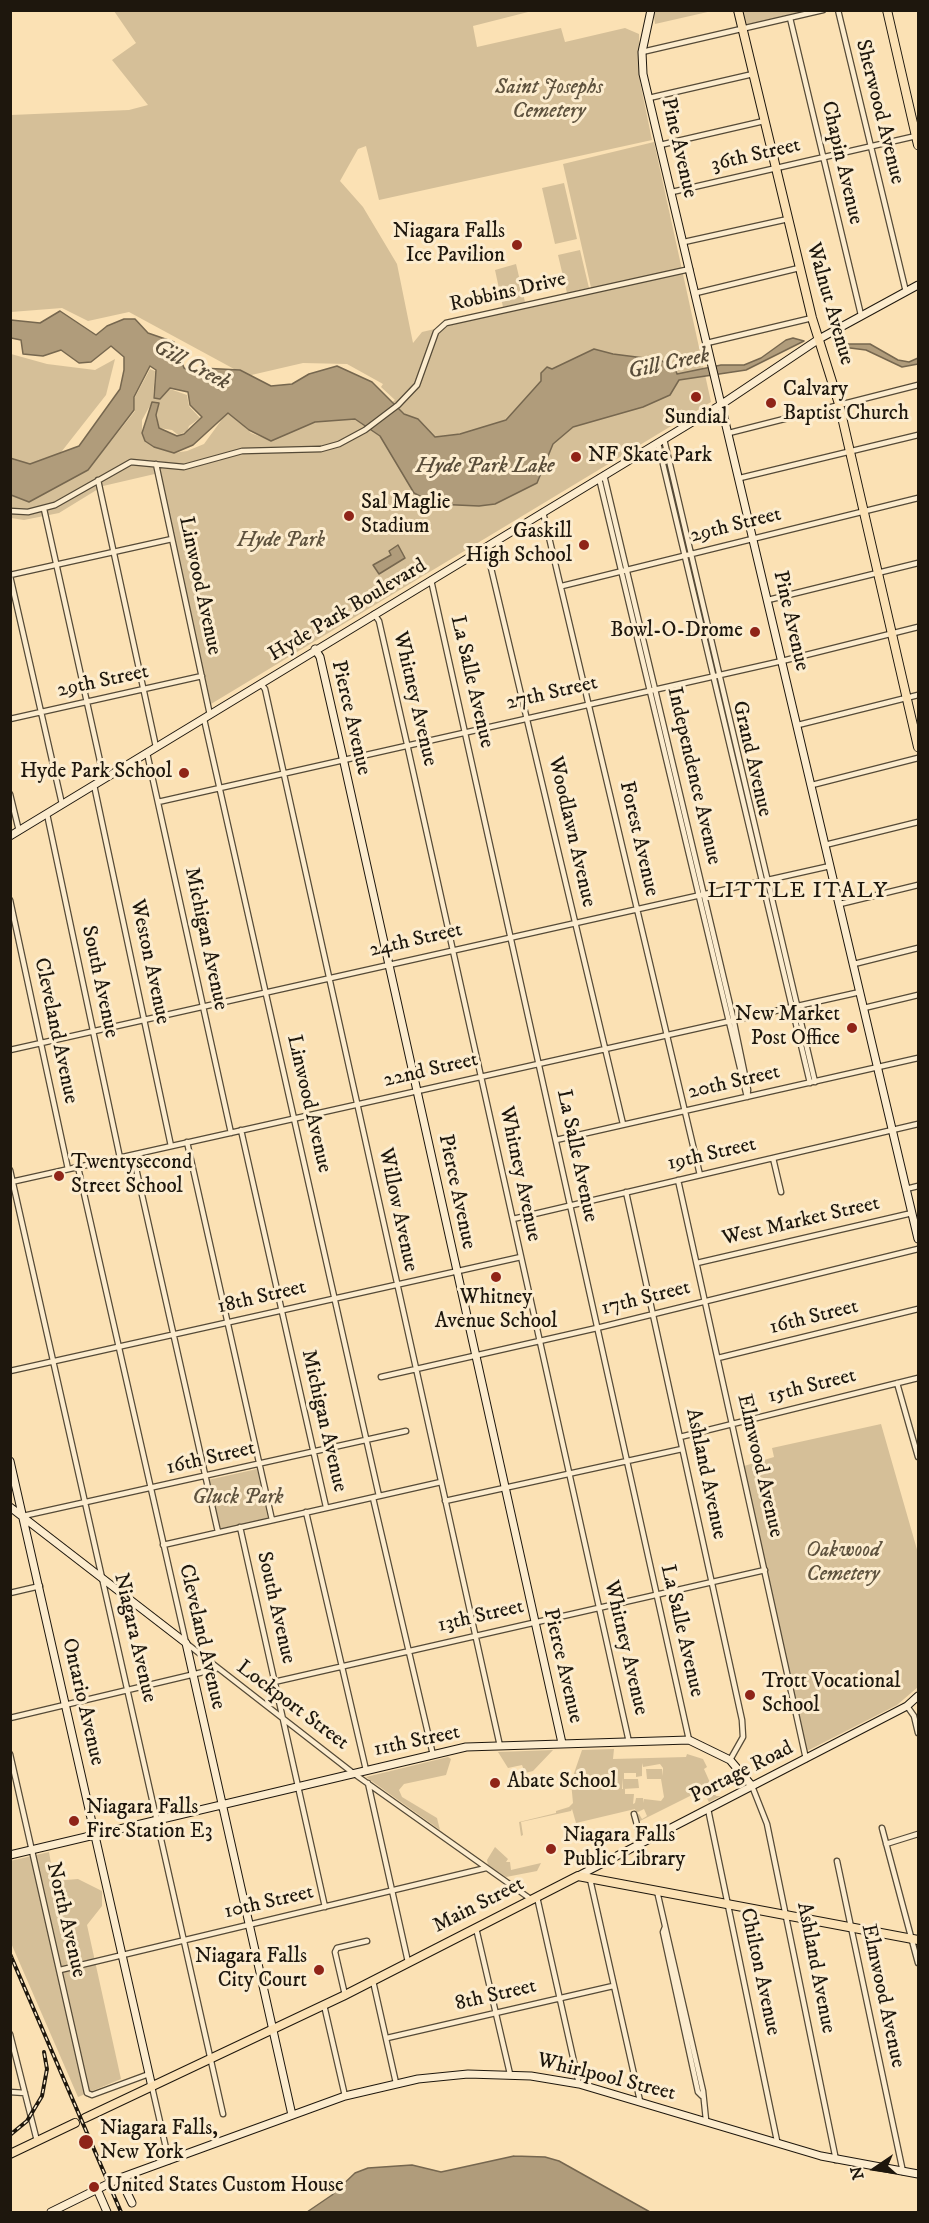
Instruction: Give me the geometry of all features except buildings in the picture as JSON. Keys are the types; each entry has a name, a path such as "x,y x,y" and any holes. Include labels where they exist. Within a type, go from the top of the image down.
{"main road":[{"name":"Walnut Avenue","path":"738,10 799,268 850,452 918,747"},
{"path":"887,10 918,145"},
{"path":"578,1876 915,1939"},
{"name":"Main Street","path":"85,2118 345,1995 578,1876"},
{"path":"10,2154 75,2123"}],"street":[{"name":"Pine Avenue","path":"651,10 642,52 660,145 918,1239"},
{"path":"642,52 823,10"},
{"name":"Sherwood Avenue","path":"838,10 906,292"},
{"name":"Chapin Avenue","path":"790,18 861,315"},
{"path":"650,98 753,74"},
{"path":"660,145 764,121"},
{"name":"36th Street","path":"672,192 917,135"},
{"path":"684,242 788,219"},
{"path":"696,292 799,268"},
{"name":"Robbins Drive","path":"10,510 28,512 44,509 130,462 184,467 242,451 321,448 339,444 366,429 397,406 417,385 436,332 446,323 690,269"},
{"name":"Hyde Park Boulevard","path":"10,836 722,404 819,339 918,285"},
{"path":"707,343 812,318"},
{"path":"729,433 918,385"},
{"path":"740,478 918,435"},
{"name":"Grand Avenue","path":"661,441 795,1007"},
{"name":"Linwood Avenue","path":"156,464 202,676 220,786 379,1496"},
{"name":"Independence Avenue","path":"602,477 747,1097"},
{"path":"98,480 156,747"},
{"name":"29th Street","path":"562,586 918,498"},
{"path":"44,509 104,779"},
{"name":"Forest Avenue","path":"543,512 700,1174"},
{"path":"62,804 10,575 172,538"},
{"name":"Woodlawn Avenue","path":"486,547 623,1124"},
{"path":"768,600 918,562"},
{"name":"La Salle Avenue","path":"431,580 689,1740"},
{"name":"Whitney Avenue","path":"374,614 379,621 407,744 629,1742"},
{"name":"27th Street","path":"158,802 343,758 782,661 918,627"},
{"name":"Pierce Avenue","path":"315,650 320,657 390,964 562,1743"},
{"name":"29th Street","path":"10,719 202,676"},
{"name":"Willow Avenue","path":"260,683 265,689 500,1746"},
{"path":"798,725 918,695"},
{"name":"Michigan Avenue","path":"147,753 231,1133"},
{"path":"812,785 918,758"},
{"name":"Weston Avenue","path":"94,785 171,1146"},
{"path":"10,795 19,831"},
{"name":"South Avenue","path":"47,814 120,1158"},
{"path":"825,845 918,822"},
{"name":"24th Street","path":"10,1050 830,866"},
{"path":"840,904 918,885"},
{"name":"Cleveland Avenue","path":"10,900 68,1169"},
{"path":"854,964 918,948"},
{"name":"22nd Street","path":"12,1182 860,992"},
{"path":"864,1008 918,994"},
{"path":"795,1007 812,1082"},
{"name":"20th Street","path":"555,1140 918,1058"},
{"name":"19th Street","path":"513,1219 918,1124"},
{"name":"Michigan Avenue","path":"241,1130 326,1507"},
{"path":"187,1142 273,1520"},
{"path":"133,1155 218,1532"},
{"path":"773,1158 781,1192"},
{"name":"Cleveland Avenue","path":"78,1167 292,2115"},
{"name":"Niagara Avenue","path":"10,1170 129,1689 223,2114"},
{"name":"Elmwood Avenue","path":"678,1180 806,1759"},
{"path":"906,1190 918,1186"},
{"name":"Ashland Avenue","path":"626,1192 744,1730 741,1744 730,1760"},
{"name":"West Market Street","path":"697,1263 912,1212"},
{"name":"17th Street","path":"381,1377 597,1328 918,1249"},
{"name":"18th Street","path":"10,1371 520,1257"},
{"name":"16th Street","path":"718,1358 918,1309"},
{"name":"15th Street","path":"680,1437 918,1378"},
{"path":"897,1383 918,1457"},
{"name":"16th Street","path":"23,1516 86,1504 406,1431"},
{"path":"446,1501 682,1449"},
{"name":"Ontario Avenue","path":"10,1461 170,2161"},
{"path":"163,1545 441,1482"},
{"path":"373,1497 433,1755"},
{"name":"Lockport Street","path":"10,1507 103,1577 283,1721 486,1868 534,1898"},
{"name":"Michigan Avenue","path":"306,1512 366,1770"},
{"name":"South Avenue","path":"240,1527 325,1906"},
{"name":"13th Street","path":"274,1682 765,1570"},
{"path":"10,1593 40,1586"},
{"path":"10,1718 216,1668"},
{"name":"Portage Road","path":"578,1876 907,1706 918,1696"},
{"path":"907,1706 914,1716 918,1731"},
{"name":"11th Street","path":"10,1855 466,1747 689,1740 730,1760 752,1786"},
{"name":"North Avenue","path":"10,1754 87,2092 92,2095 149,2074"},
{"path":"368,1783 408,1962"},
{"name":"Ashland Avenue","path":"752,1786 767,1824 788,1915 837,2160"},
{"name":"Chilton Avenue","path":"708,1809 777,2141"},
{"path":"634,1814 642,1843"},
{"path":"882,1828 915,1939 918,1962"},
{"path":"886,1844 918,1834"},
{"name":"Elmwood Avenue","path":"837,1861 903,2172"},
{"name":"10th Street","path":"60,1970 486,1868"},
{"path":"590,1879 640,2101"},
{"path":"657,1891 706,2121"},
{"path":"534,1898 579,2084"},
{"path":"476,1928 510,2074"},
{"path":"345,1995 337,1948 367,1941"},
{"path":"373,1980 396,2083"},
{"name":"8th Street","path":"387,2038 614,1986"},
{"path":"324,2004 345,2096"},
{"path":"10,2034 37,2141"},
{"name":"Whirlpool Street","path":"51,2212 120,2178 345,2096 396,2083 455,2074 510,2074 579,2084 837,2160 918,2174"},
{"path":"10,2092 25,2093"},
{"path":"120,2178 132,2208"},
{"path":"97,2189 107,2212"}],"green space":[{"path":"653,10 712,11 655,24"},
{"path":"733,10 804,11 737,27"},
{"path":"114,11 532,11 473,26 477,47 561,28 565,42 625,28 639,34 640,82 652,140 379,200 366,146 358,149 340,181 363,207 397,264 413,343 422,332 592,292 563,164 654,142 711,402 211,704 159,473 103,486 59,513 24,520 11,518 10,495 29,502 88,470 135,411 135,397 150,369 155,371 153,398 160,399 170,389 187,395 189,406 200,418 189,426 187,431 178,435 172,430 159,428 157,415 159,403 152,402 142,420 142,433 145,441 154,447 174,453 187,451 204,444 228,411 251,433 269,440 276,439 307,421 353,417 367,422 395,400 381,387 383,384 347,364 303,363 247,376 129,312 88,321 62,308 11,312 11,115 129,110 148,105 112,60 136,43"},
{"path":"564,183 577,239 555,244 542,188"},
{"path":"580,250 589,288 567,293 558,255"},
{"path":"516,264 525,302 503,307 495,270"},
{"path":"11,354 47,364 95,370 115,359 106,395 51,465 11,466"},
{"name":"Oakwood Cemetery","path":"881,1424 918,1553 918,1687 897,1705 807,1751 744,1466 774,1457 772,1448"},
{"name":"Gluck Park","path":"257,1469 268,1519 219,1530 208,1480"},
{"path":"614,1749 613,1759 686,1757 687,1754 703,1759 707,1767 704,1769 716,1796 721,1796 709,1802 702,1790 640,1821 640,1825 636,1815 639,1814 642,1819 647,1816 644,1809 636,1813 635,1809 576,1823 572,1809 521,1822 523,1835 521,1836 519,1822 556,1813 573,1803 571,1782 582,1750","holes":["642,1763 643,1767 660,1764 663,1768 663,1776 662,1769 646,1769 647,1779 661,1779 664,1797 661,1801 644,1799 644,1803 643,1798 636,1798 633,1804 634,1794 625,1794 625,1789 623,1789 639,1788 638,1779 624,1779 624,1773 636,1773 636,1777 642,1776"]},
{"path":"553,1750 533,1771 525,1773 522,1765 508,1768 498,1752"},
{"path":"448,1757 451,1759 446,1775 404,1784 399,1790 402,1797 437,1818 440,1830 366,1777"},
{"path":"495,1847 508,1859 506,1862 510,1862 511,1870 541,1863 537,1871 506,1877 488,1865 487,1860"},
{"path":"49,1852 54,1881 78,1879 102,1891 102,1906 87,1925 121,2079 78,2097 11,1943 10,1861"}],"water":[{"name":"Hyde Park Lake","path":"60,311 96,335 107,326 124,319 135,319 148,333 174,342 184,368 194,373 201,368 240,370 271,386 292,384 309,374 337,366 372,382 404,414 418,419 435,437 460,434 506,420 541,381 541,373 547,367 552,369 594,349 613,354 660,360 675,368 677,374 721,365 744,365 761,358 786,340 793,338 804,341 746,370 679,380 670,395 643,407 573,427 553,444 537,483 495,504 479,506 435,504 414,493 380,436 355,419 315,422 271,441 249,430 228,413 193,445 174,453 154,447 145,441 142,433 152,402 159,403 156,415 159,428 177,436 184,434 202,417 190,405 188,392 170,388 160,399 154,398 156,370 150,366 134,397 134,410 88,470 29,502 11,495 10,458 30,464 79,446 120,389 124,370 124,357 111,346 91,362 79,363 61,350 43,356 23,354 21,340 11,338 11,320 40,323"},
{"path":"870,344 898,360 909,362 918,358 918,364 902,367 866,350 834,346"},
{"path":"398,545 405,558 379,574 373,565 391,555 389,551"},
{"path":"514,2156 545,2157 559,2161 650,2212 307,2212 332,2195 355,2173 368,2168 412,2165 441,2172"}],"railway":[{"path":"10,1954 121,2212"},
{"path":"10,2135 27,2121 42,2096 47,2069 44,2052"}],"place":[{"name":"Niagara Falls Ice Pavilion","path":"517,245"},
{"name":"Sundial","path":"696,397"},
{"name":"Calvary Baptist Church","path":"771,403"},
{"name":"NF Skate Park","path":"576,457"},
{"name":"Sal Maglie Stadium","path":"349,516"},
{"name":"Gaskill High School","path":"584,545"},
{"name":"Bowl-O-Drome","path":"755,632"},
{"name":"Hyde Park School","path":"184,773"},
{"name":"New Market Post Office","path":"852,1028"},
{"name":"Twentysecond Street School","path":"59,1176"},
{"name":"Whitney Avenue School","path":"496,1277"},
{"name":"Trott Vocational School","path":"750,1695"},
{"name":"Abate School","path":"495,1783"},
{"name":"Niagara Falls Fire Station E3","path":"74,1821"},
{"name":"Niagara Falls Public Library","path":"551,1849"},
{"name":"Niagara Falls City Court","path":"319,1970"},
{"name":"Niagara Falls, New York","path":"86,2142"},
{"name":"United States Custom House","path":"94,2187"}],"district":[{"name":"LITTLE ITALY","path":"798,892"}],"park label":[{"name":"Saint Josephs Cemetery","path":"549,101"},
{"name":"Hyde Park","path":"281,542"}],"water label":[{"name":"Gill Creek","path":"669,365"},
{"name":"Gill Creek","path":"191,366"}]}
